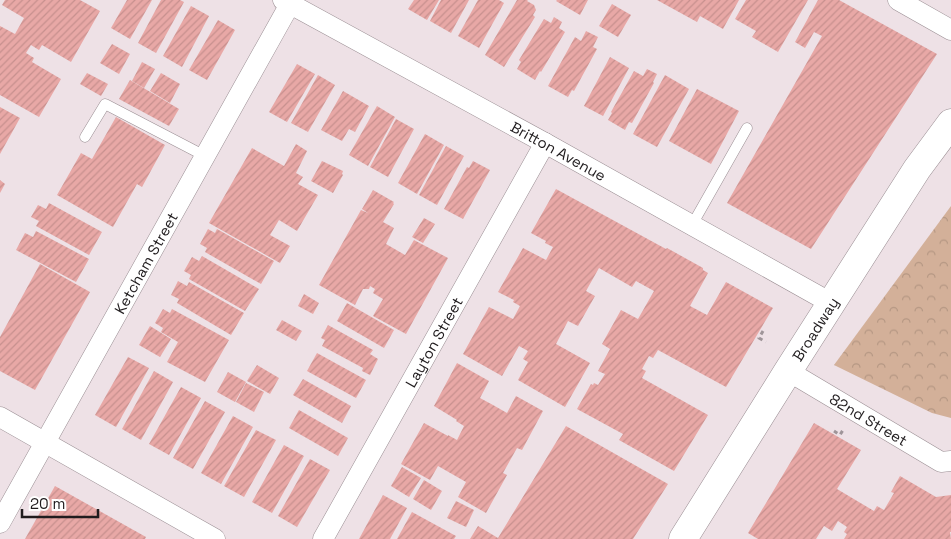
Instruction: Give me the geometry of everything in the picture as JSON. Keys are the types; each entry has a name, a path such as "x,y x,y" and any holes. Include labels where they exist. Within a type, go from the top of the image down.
{"main road":[{"name":"Broadway","path":"683,539 917,169 951,123"}],"street":[{"path":"898,0 951,30"},
{"name":"Britton Avenue","path":"286,2 831,303"},
{"name":"Ketcham Street","path":"0,523 205,156 286,2"},
{"name":"Layton Street","path":"323,539 545,144"},
{"name":"82nd Street","path":"788,371 941,462 951,461"},
{"path":"0,417 216,539"}],"lane":[{"path":"85,137 105,104 205,156"},
{"path":"692,225 747,128"}],"path":[{"path":"763,331 759,338 766,342"},
{"path":"834,431 840,435 843,430"}],"green space":[{"path":"951,206 951,418 932,413 834,365"}],"building":[{"path":"5,0 80,0 100,11 71,62 42,45 39,50 31,45 26,53 34,58 32,62 61,79 39,117 0,95 0,26 15,34 24,18 2,5"},
{"path":"127,0 152,0 130,39 111,28"},
{"path":"161,0 180,0 184,2 156,53 138,43"},
{"path":"414,0 439,0 427,20 408,9"},
{"path":"441,0 469,0 451,33 430,21"},
{"path":"478,0 499,0 504,3 479,48 458,36"},
{"path":"517,0 528,0 534,5 536,10 533,15 535,17 504,67 485,55"},
{"path":"557,0 588,0 580,15"},
{"path":"657,0 739,0 723,29 700,16 697,22"},
{"path":"746,0 808,0 778,52 752,37 756,31 735,19"},
{"path":"818,0 839,0 937,54 811,249 727,203 822,36 814,32 805,48 795,42"},
{"path":"612,4 631,15 618,37 599,26"},
{"path":"191,6 209,16 182,67 163,56"},
{"path":"554,17 562,22 559,28 565,32 535,80 517,69 521,62 519,60 544,19 551,23"},
{"path":"218,20 235,30 207,80 189,70"},
{"path":"586,31 598,37 593,47 597,49 574,91 572,90 568,97 548,86 575,37 581,41"},
{"path":"112,44 130,54 119,74 100,63"},
{"path":"610,57 629,68 603,116 584,106"},
{"path":"142,62 155,69 144,88 132,81"},
{"path":"297,64 315,74 287,122 269,112"},
{"path":"647,69 657,74 654,83 632,123 629,122 625,130 608,120 634,71 643,76"},
{"path":"87,73 108,84 101,96 80,84"},
{"path":"161,73 180,84 170,103 150,91"},
{"path":"318,75 335,85 308,132 291,123"},
{"path":"665,75 689,89 657,147 633,134"},
{"path":"130,80 179,109 169,126 119,99"},
{"path":"697,89 739,111 711,164 669,141"},
{"path":"343,91 369,106 355,132 349,129 342,141 321,130"},
{"path":"377,106 395,117 368,166 349,155"},
{"path":"0,107 20,118 0,154"},
{"path":"116,117 165,145 142,187 137,184 113,227 57,195 81,153 92,159"},
{"path":"396,119 414,129 388,177 370,167"},
{"path":"425,134 444,145 417,194 398,183"},
{"path":"296,144 307,151 296,173 303,177 298,184 318,195 297,231 279,220 270,235 290,246 280,263 209,223 252,148 284,166"},
{"path":"446,146 464,156 437,205 419,195"},
{"path":"322,161 343,171 343,175 333,193 311,181"},
{"path":"473,161 490,170 463,219 444,209 467,167 469,168"},
{"path":"0,180 5,184 0,193"},
{"path":"556,189 703,268 708,273 690,306 707,315 726,282 773,308 726,387 658,350 653,358 649,356 642,369 646,371 642,378 708,415 674,471 619,440 623,434 577,409 591,384 598,385 605,374 598,371 610,349 602,344 621,310 638,319 654,291 636,281 632,287 599,268 586,291 595,296 578,326 568,321 556,344 590,363 565,407 518,380 528,362 523,359 528,351 519,346 502,376 463,354 489,307 513,319 520,306 513,302 514,300 498,292 523,248 546,260 553,247 531,233"},
{"path":"373,190 394,202 383,222 394,228 386,244 405,255 414,240 448,258 406,334 373,316 383,299 373,293 375,289 370,286 369,289 363,289 355,305 319,285 361,210 368,213 362,209"},
{"path":"49,203 102,232 89,255 36,226 39,221 31,217 38,205 46,209"},
{"path":"424,218 435,224 423,243 412,237"},
{"path":"208,229 215,233 217,229 274,261 261,284 205,252 207,248 200,244"},
{"path":"36,231 89,259 76,282 16,250 25,233 33,237"},
{"path":"202,256 259,289 245,311 189,279 191,275 184,271 192,257 199,261"},
{"path":"40,264 90,292 35,390 0,371 0,337"},
{"path":"178,281 187,286 189,282 244,313 231,335 177,303 179,299 171,295"},
{"path":"304,294 319,303 313,314 298,306"},
{"path":"347,303 394,330 384,348 337,321"},
{"path":"163,309 170,313 172,309 229,340 205,382 167,362 178,342 161,332 163,328 155,323"},
{"path":"282,320 302,331 296,341 276,330"},
{"path":"328,325 373,350 370,354 378,359 370,375 362,371 363,368 322,346 325,340 321,338"},
{"path":"150,326 171,339 160,357 139,345"},
{"path":"317,353 366,380 356,398 307,371"},
{"path":"128,357 149,368 116,427 95,415"},
{"path":"457,363 489,381 480,398 507,413 516,396 543,411 522,450 517,448 503,473 507,475 486,513 458,497 466,482 438,466 430,480 401,464 424,423 457,440 464,426 434,406"},
{"path":"257,365 279,378 270,394 247,381"},
{"path":"154,371 173,382 141,440 122,429"},
{"path":"228,372 246,382 235,402 217,392"},
{"path":"303,379 351,406 342,423 293,395"},
{"path":"246,383 264,392 254,412 236,402"},
{"path":"181,387 201,398 169,455 149,444"},
{"path":"205,401 225,412 193,469 173,458"},
{"path":"299,410 348,438 338,456 289,428"},
{"path":"233,416 253,427 221,484 201,473"},
{"path":"814,423 861,450 837,489 874,511 877,506 884,510 894,493 891,492 900,476 936,497 951,495 951,539 844,539 847,534 844,532 847,527 838,521 832,531 824,526 816,539 758,539 748,533"},
{"path":"566,426 668,484 633,539 470,539 478,526 498,538"},
{"path":"256,430 276,440 244,497 224,486"},
{"path":"284,445 304,456 272,513 252,502"},
{"path":"310,459 330,470 297,527 278,516"},
{"path":"402,467 421,478 409,497 391,486"},
{"path":"424,480 442,491 431,510 413,499"},
{"path":"55,486 146,537 145,539 25,539"},
{"path":"383,495 407,508 390,539 359,539"},
{"path":"456,501 474,510 466,527 447,518"},
{"path":"412,512 456,536 454,539 397,539"}]}
